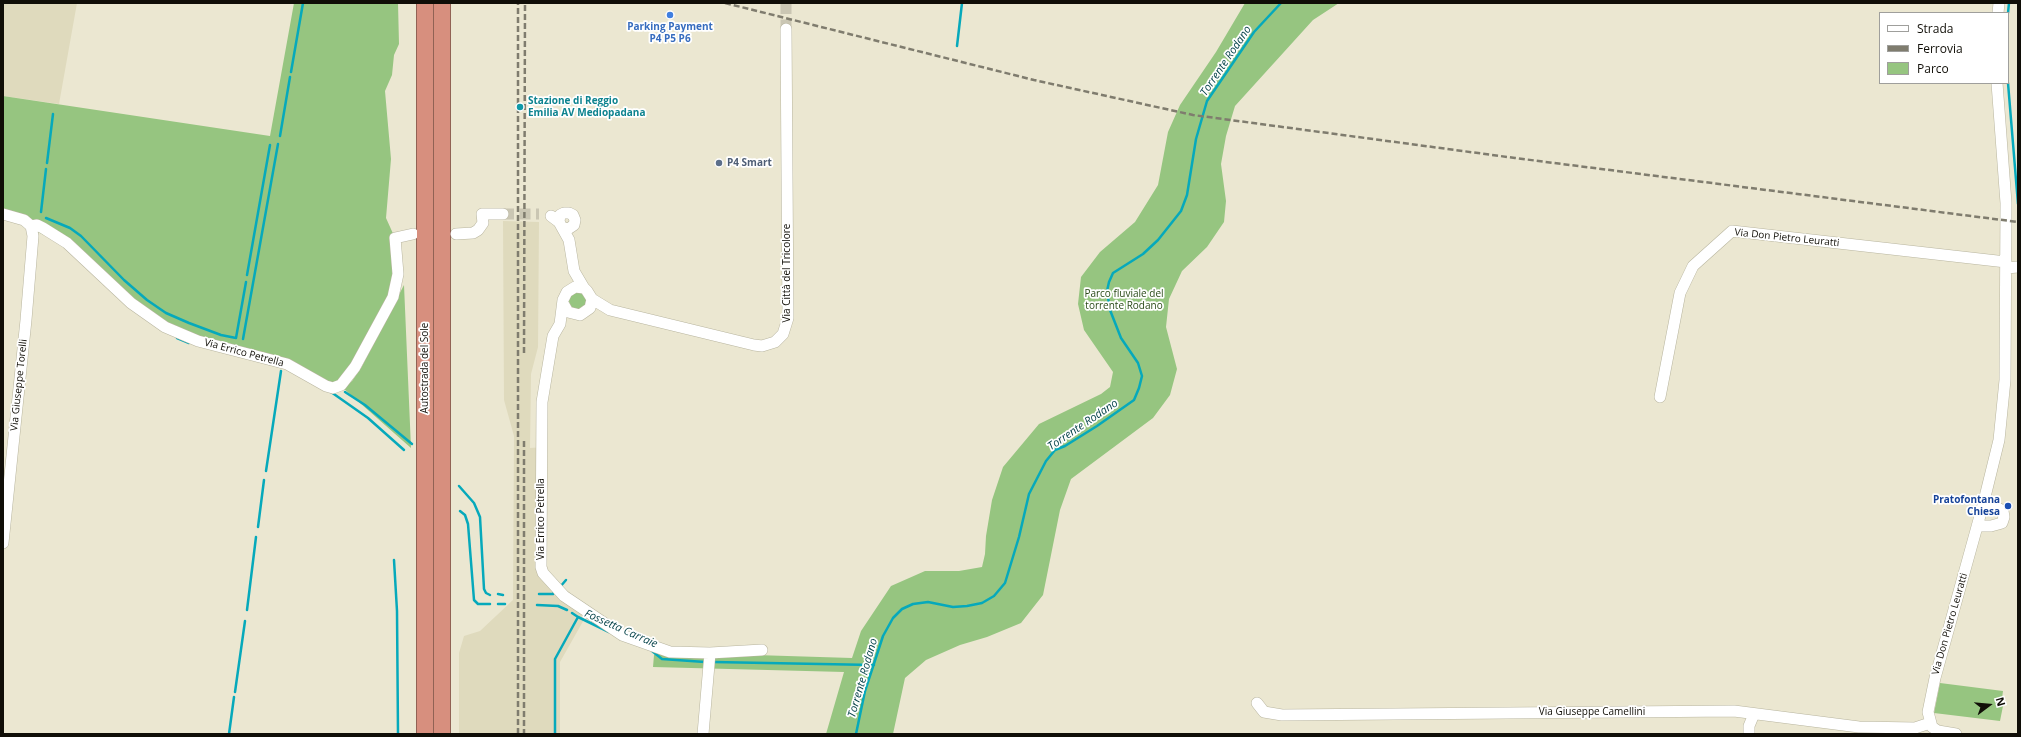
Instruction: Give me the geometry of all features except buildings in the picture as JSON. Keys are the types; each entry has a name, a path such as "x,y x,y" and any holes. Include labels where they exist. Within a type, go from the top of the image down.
{"highway":[{"name":"Autostrada del Sole","path":"425,3 425,734"},
{"name":"Autostrada del Sole","path":"442,3 442,734"}],"street":[{"name":"Via Città del Tricolore","path":"610,310 754,345 762,346 775,342 783,334 788,318 786,29"},
{"name":"Via Don Pietro Leuratti","path":"1930,723 1929,703 1983,505 1999,440 2005,380 2006,203 1997,84"},
{"name":"Via Errico Petrella","path":"3,214 24,220 31,226 43,228 67,243 127,299 165,327 198,341 287,364 326,386 333,388 340,385 350,374 390,304 397,283 395,238 413,234"},
{"path":"456,234 472,233 478,230 483,223 482,214 503,214"},
{"path":"539,214 561,222 569,240 574,271 592,299 610,310"},
{"name":"Via Giuseppe Torelli","path":"3,543 26,320 33,236 31,226"},
{"name":"Via Don Pietro Leuratti","path":"1660,397 1680,293 1693,266 1732,231 2006,265"},
{"path":"2006,265 2018,267"},
{"path":"574,271 570,289 564,296 564,304 568,312 576,316"},
{"path":"570,289 575,287 584,288"},
{"path":"588,311 592,299"},
{"name":"Via Errico Petrella","path":"564,304 560,324 553,336 542,402 541,567 543,573 564,596 622,635 670,652 710,653 762,650"},
{"path":"560,324 588,311 610,310"},
{"path":"1977,526 1991,526 2002,523 2004,517 2003,511 1996,507 1983,505"},
{"path":"703,734 710,653"},
{"name":"Via Giuseppe Camellini","path":"1257,703 1264,712 1282,715 1734,711 1859,727 1915,728 1930,723"},
{"path":"1749,734 1749,726 1754,714"},
{"path":"1930,723 1932,727 1938,731 1956,734"}],"shaded area":[{"path":"3,3 77,3 59,104 3,96"},
{"path":"503,221 539,222 538,347 531,374 530,448 545,447 545,564 550,577 590,609 560,662 560,734 459,734 459,653 464,636 480,631 513,600 514,436 504,400"}],"green space":[{"path":"294,3 398,3 399,44 394,55 392,75 385,91 391,159 386,218 395,238 397,283 341,385 175,332 77,252 3,214 3,96 270,136"},
{"name":"Parco fluviale del torrente Rodano","path":"1245,3 1339,3 1313,20 1235,106 1226,136 1221,164 1226,201 1224,222 1207,247 1182,271 1169,299 1166,327 1177,369 1170,395 1153,418 1071,479 1060,510 1043,595 1021,623 987,637 960,645 926,660 905,678 893,734 826,734 844,672 653,667 654,655 658,650 852,658 861,631 891,586 925,571 959,571 982,567 992,500 1003,467 1039,424 1101,394 1110,387 1113,372 1084,330 1078,304 1081,277 1100,252 1135,222 1158,185 1168,132 1180,105 1216,52"},
{"path":"404,285 411,448 343,388 352,381 361,368"},
{"path":"578,292 584,295 587,301 584,307 578,310 572,307 569,301 572,295"},
{"path":"1940,683 2003,691 2001,706 2003,706 2000,721 1934,713"}],"waterway":[{"path":"291,72 303,3"},
{"path":"957,46 962,3"},
{"name":"Torrente Rodano","path":"856,734 865,691 883,636 893,618 902,609 913,604 928,602 953,607 967,606 982,603 994,596 1005,583 1019,537 1029,494 1046,461 1055,450 1065,446 1097,426 1134,400 1142,376 1138,363 1121,338 1110,310 1107,291 1109,282 1113,273 1143,254 1158,240 1181,211 1187,195 1196,139 1207,101 1254,32 1281,3"},
{"path":"2008,12 2009,3"},
{"path":"280,136 290,77"},
{"path":"2008,84 2018,204"},
{"path":"47,163 53,114"},
{"path":"243,339 278,144"},
{"path":"247,275 270,145"},
{"path":"41,212 46,169"},
{"path":"46,218 70,228 81,236 124,280 147,300 166,313 221,335 236,338 246,282"},
{"path":"177,338 189,343"},
{"path":"266,471 281,371"},
{"path":"331,392 368,418 404,450"},
{"path":"345,392 365,405 412,444"},
{"path":"258,527 264,480"},
{"path":"459,486 474,503 480,517 484,589 486,593 490,595"},
{"path":"460,511 465,515 468,524 474,600 478,604 490,604"},
{"path":"247,610 256,537"},
{"path":"394,560 397,611 398,734"},
{"path":"560,587 566,580"},
{"path":"539,594 553,594 555,591"},
{"path":"498,594 503,595"},
{"path":"498,604 505,604"},
{"path":"537,605 558,606 567,610"},
{"name":"Fossetta Carraie","path":"572,613 578,617"},
{"name":"Fossetta Carraie","path":"555,734 555,659 578,617 609,632"},
{"path":"235,692 245,621"},
{"name":"Fossetta Carraie","path":"652,651 662,659 705,662"},
{"name":"Fossetta Carraie","path":"713,662 874,665"},
{"path":"229,734 234,697"}],"tunnel":[{"path":"786,3 786,29"},
{"path":"503,214 539,214"}],"railway":[{"path":"518,3 518,734"},
{"path":"524,353 525,3"},
{"path":"725,3 1034,80 1193,115 1515,158 2018,222"},
{"path":"524,441 524,734"}],"place":[{"name":"Parking Payment P4 P5 P6","path":"670,15"},
{"name":"Stazione di Reggio Emilia AV Mediopadana","path":"520,107"},
{"name":"P4 Smart","path":"719,163"},
{"name":"Pratofontana Chiesa","path":"2008,506"}]}
